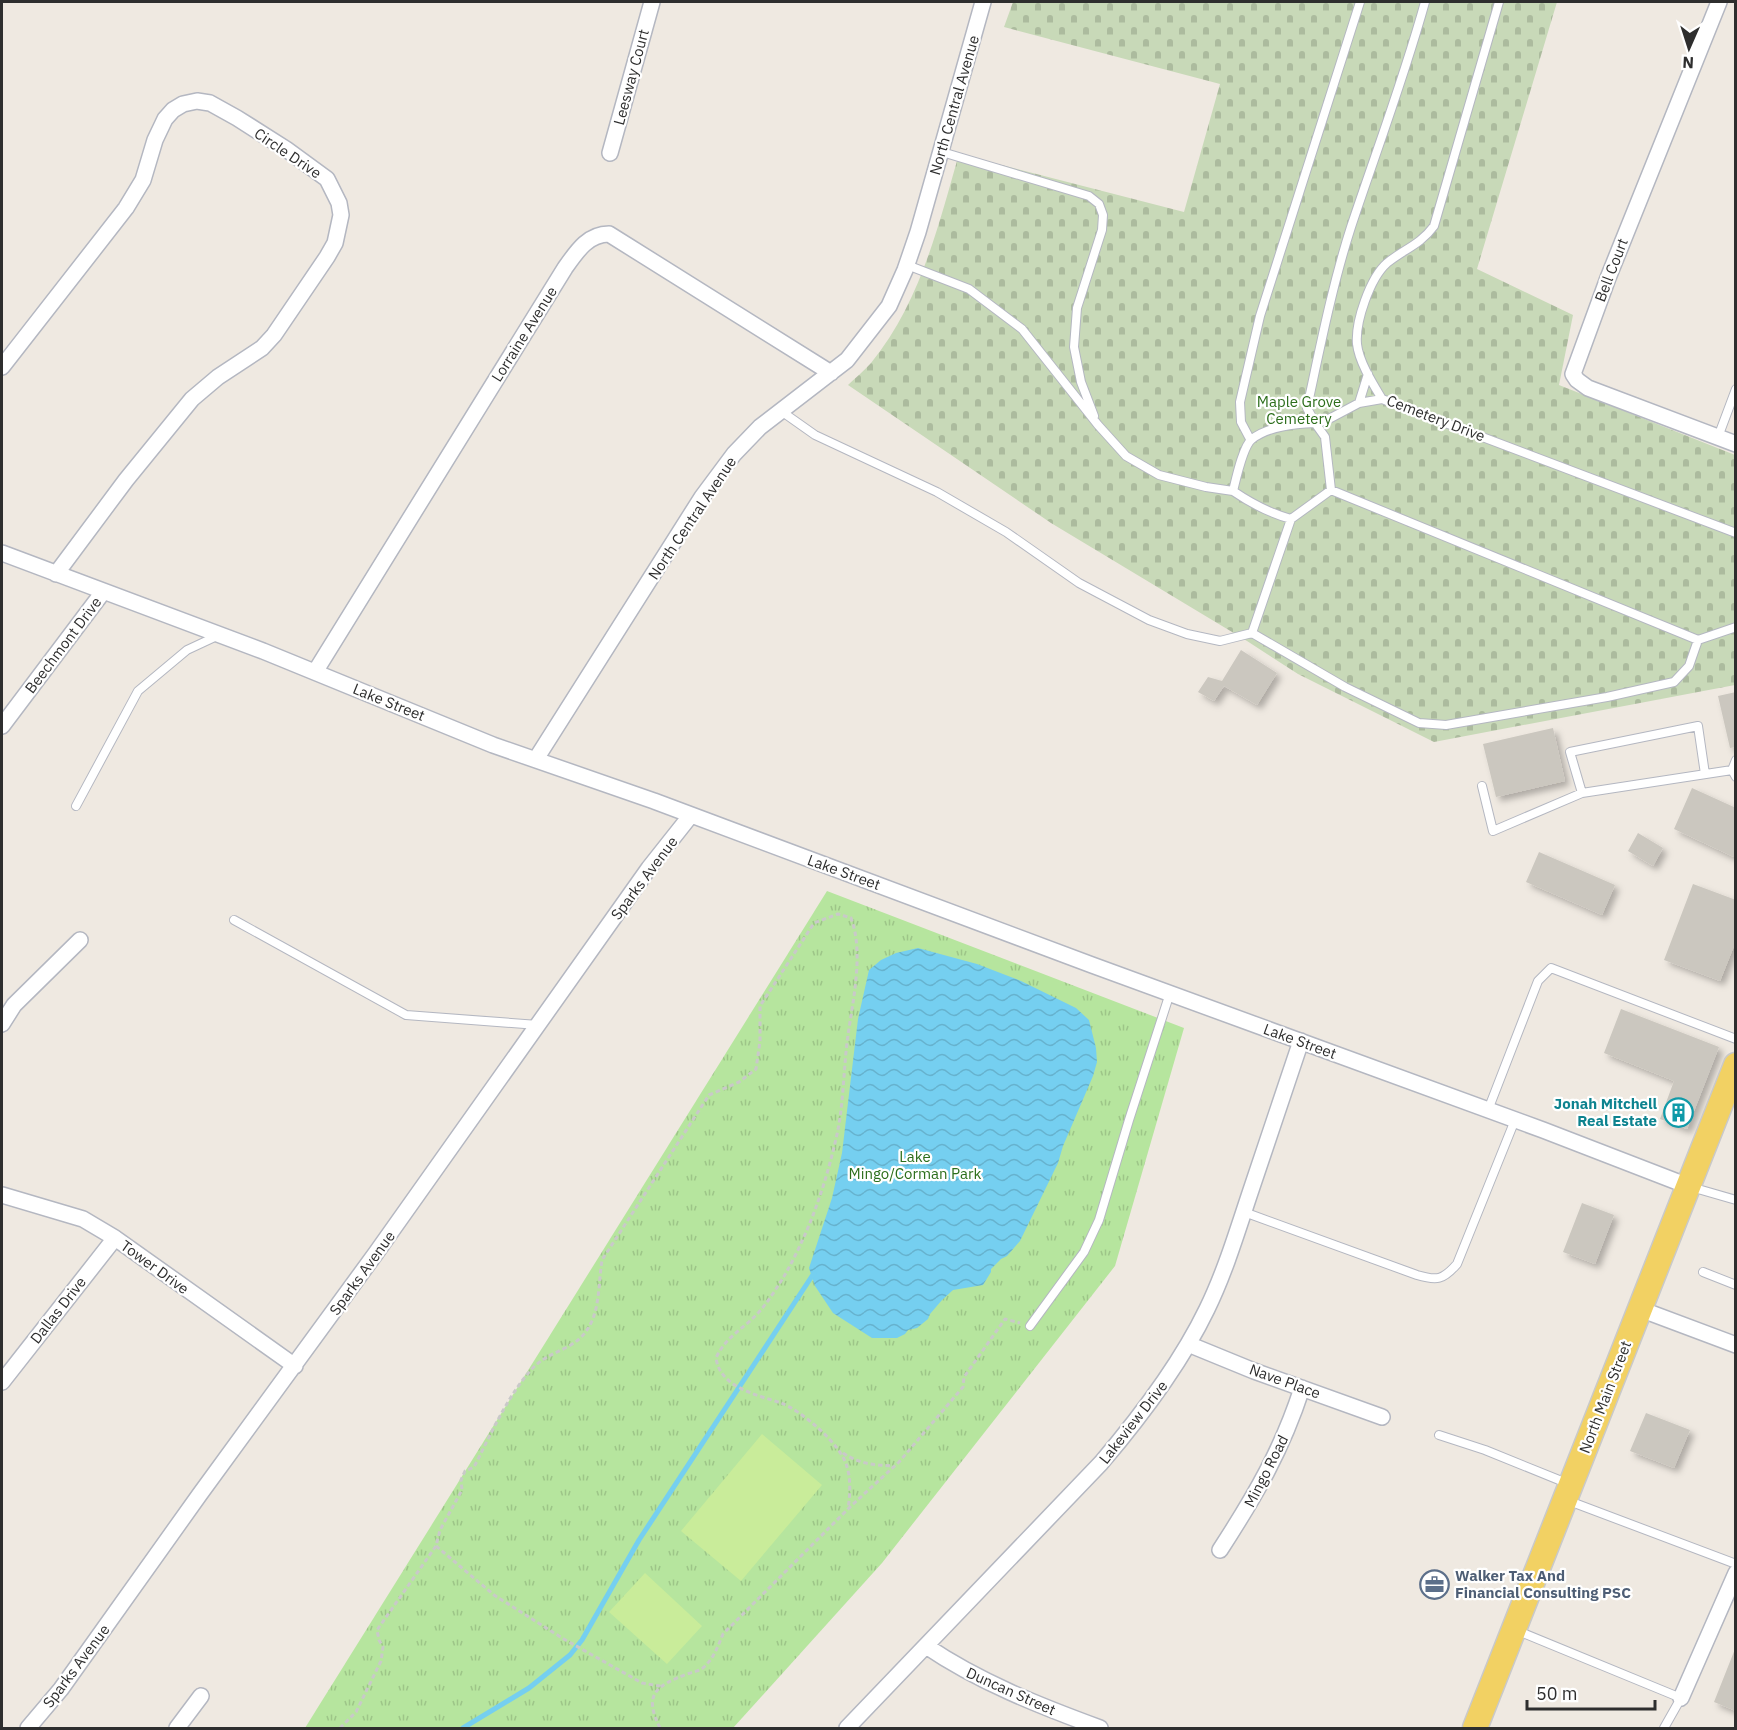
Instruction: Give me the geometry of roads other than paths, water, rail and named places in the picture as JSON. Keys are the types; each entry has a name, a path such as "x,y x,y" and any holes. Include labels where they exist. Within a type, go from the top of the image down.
{"main road":[{"name":"North Main Street","path":"1475,1728 1736,1065"}],"street":[{"name":"Leesway Court","path":"610,153 652,2"},
{"name":"North Central Avenue","path":"536,759 702,497 746,440 847,360 889,306 907,265 942,152 983,2"},
{"name":"Bell Court","path":"1719,2 1608,278 1573,374 1588,388 1736,444"},
{"name":"Circle Drive","path":"2,367 126,208 143,180 165,119 183,104 197,101 210,103 237,118 286,149 327,179 334,191 341,216 335,243 285,321 262,348 218,377 192,399 126,480 56,574"},
{"name":"Lorraine Avenue","path":"315,672 565,268 582,245 595,236 609,234 831,373"},
{"name":"Lake Street","path":"2,553 315,672 475,738 691,815 1688,1186"},
{"name":"Beechmont Drive","path":"2,726 103,592"},
{"name":"Sparks Avenue","path":"28,1728 61,1689 200,1494 295,1366 629,896 691,815"},
{"path":"2,1024 14,1005 80,940"},
{"name":"Lakeview Drive","path":"847,1728 1101,1463 1158,1390 1188,1344 1217,1285 1244,1212 1300,1041"},
{"name":"Tower Drive","path":"2,1194 83,1219 115,1238 295,1366"},
{"name":"Dallas Drive","path":"2,1382 115,1238"},
{"path":"1640,1309 1736,1345"},
{"name":"Nave Place","path":"1188,1344 1382,1417"},
{"name":"Mingo Road","path":"1220,1550 1267,1474 1283,1441 1302,1388"},
{"path":"1681,1698 1736,1573"},
{"name":"Duncan Street","path":"926,1646 955,1665 987,1681 1100,1728"},
{"path":"177,1728 201,1696"}],"lane":[{"path":"1251,439 1241,422 1240,402 1260,316 1360,2"},
{"path":"1330,490 1325,437 1307,408 1335,284 1351,228 1425,2"},
{"name":"Cemetery Drive","path":"1499,2 1434,226 1425,239 1386,264 1371,283 1362,312 1357,344 1368,374 1382,399 1736,532"},
{"path":"942,152 1089,196 1099,204 1103,215 1102,230 1077,308 1074,346 1081,382 1098,425"},
{"path":"907,265 969,289 1022,329 1098,425 1126,456 1159,475 1233,491 1272,514 1291,519"},
{"path":"1359,403 1368,374"},
{"path":"1718,437 1736,389"},
{"path":"1233,491 1243,456 1251,439 1285,426 1328,420 1359,403 1382,399"},
{"path":"781,411 815,435 937,492 1006,532 1079,583 1149,620 1187,634 1220,641 1252,633 1345,687 1419,723 1446,724 1607,697 1674,682 1689,666 1698,640"},
{"path":"1252,633 1291,519 1330,490"},
{"path":"1330,490 1698,640 1736,627"},
{"path":"76,806 138,691 187,650 219,635"},
{"path":"1582,793 1570,752 1698,726 1705,774"},
{"path":"1482,786 1493,831 1582,793 1705,774 1733,774 1736,760"},
{"path":"234,920 406,1015 539,1025"},
{"path":"1488,1110 1538,981 1551,968 1736,1039"},
{"path":"1030,1326 1084,1252 1099,1220 1170,993"},
{"path":"1244,1212 1432,1280 1447,1276 1457,1264 1515,1120"},
{"path":"1688,1186 1736,1200"},
{"path":"1703,1272 1736,1286"},
{"path":"1439,1435 1485,1450 1568,1492 1736,1564"},
{"path":"1514,1629 1681,1698 1664,1728"}],"water":[{"path":"918,948 977,964 1021,981 1076,1008 1089,1020 1097,1062 1058,1163 1020,1241 991,1269 983,1285 953,1290 942,1300 928,1319 917,1328 908,1330 897,1338 872,1338 833,1313 815,1286 809,1268 832,1198 842,1153 858,1019 869,970 881,960 896,953"}],"waterway":[{"path":"463,1728 529,1688 570,1655 582,1640 639,1540 814,1273"}],"place":[{"name":"Jonah Mitchell Real Estate","path":"1678,1112"},
{"name":"Walker Tax And Financial Consulting PSC","path":"1434,1584"}],"park label":[{"name":"Maple Grove Cemetery","path":"1299,410"},
{"name":"Lake Mingo/Corman Park","path":"915,1164"}]}
